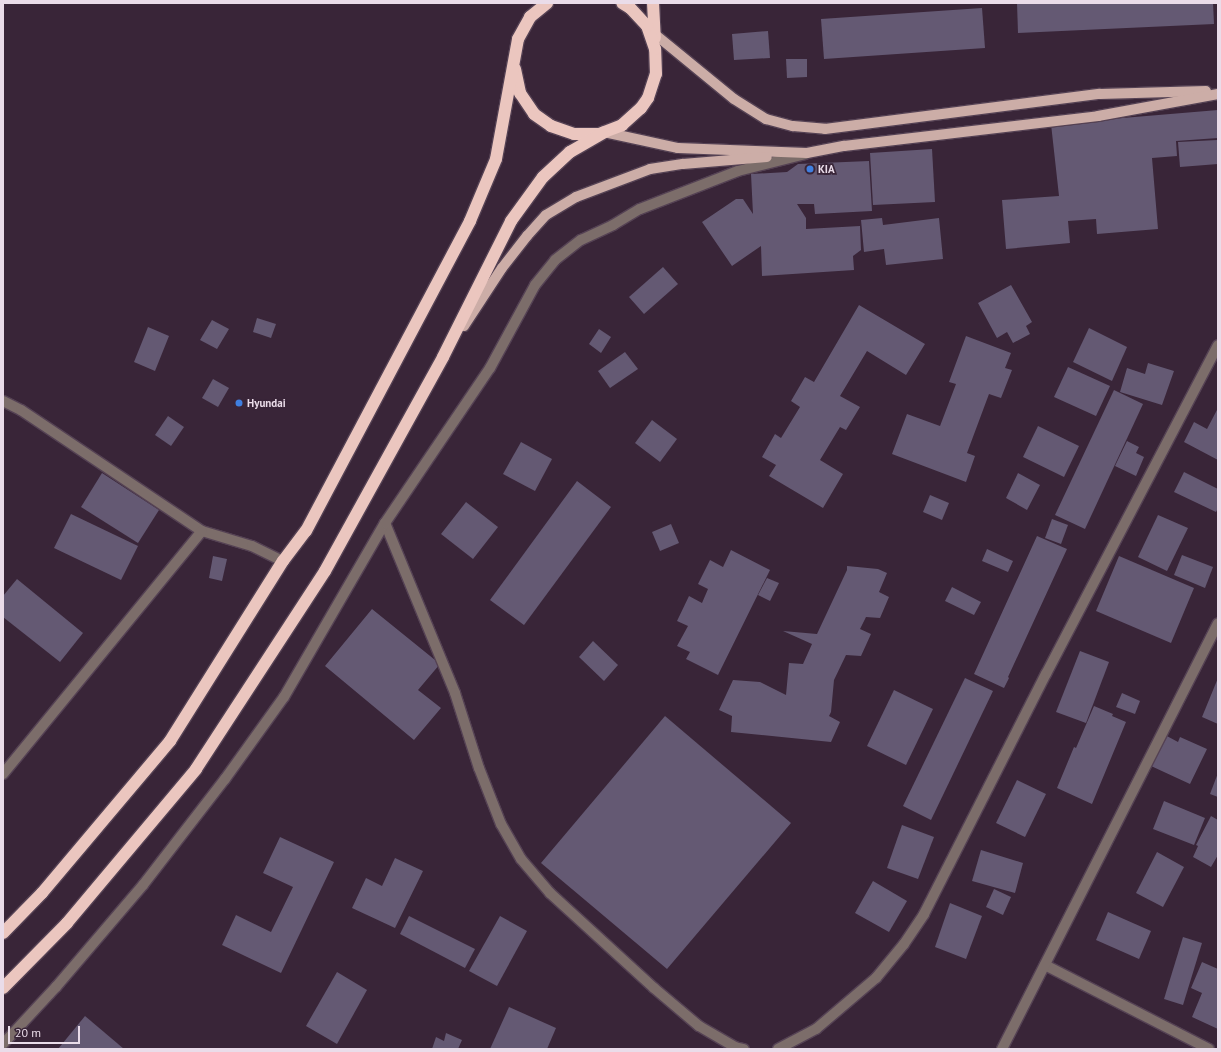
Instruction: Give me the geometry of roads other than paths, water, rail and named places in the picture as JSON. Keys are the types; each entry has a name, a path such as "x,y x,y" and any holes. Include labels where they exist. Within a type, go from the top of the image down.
{"highway":[{"path":"3,933 42,893 170,741 283,561 306,531 470,221 496,159 518,39 539,3"},
{"path":"530,17 547,3"},
{"path":"622,3 630,8 651,30"},
{"path":"514,64 520,94 534,114 551,126 574,134 599,134 622,125 641,108 648,98 656,74 655,49 651,30 653,3"},
{"path":"3,988 67,923 196,769 325,571 443,357 511,221 543,177 570,152 604,132"}],"main road":[{"path":"651,30 734,99 766,119 794,126 825,129 1100,94 1218,91"},
{"path":"443,357 502,268 526,236 546,215 576,197 650,169 683,164 807,153 844,146 1098,116 1218,94"},
{"path":"604,132 678,148 807,153"}],"street":[{"path":"3,1044 56,987 143,885 225,780 284,697 385,523 490,368 535,285 555,260 581,240 613,225 647,206 738,172 807,153"},
{"path":"778,1049 816,1029 876,978 904,944 924,914 1046,674 1218,345"},
{"path":"3,401 21,410 202,531 252,546 283,561"},
{"path":"385,523 455,693 479,768 501,824 521,859 550,893 699,1026 735,1047 744,1049"},
{"path":"3,774 202,531"},
{"path":"1002,1049 1218,624"},
{"path":"1045,965 1209,1049"}],"place":[{"name":"KIA","path":"810,169"},
{"name":"Hyundai","path":"239,403"}]}
